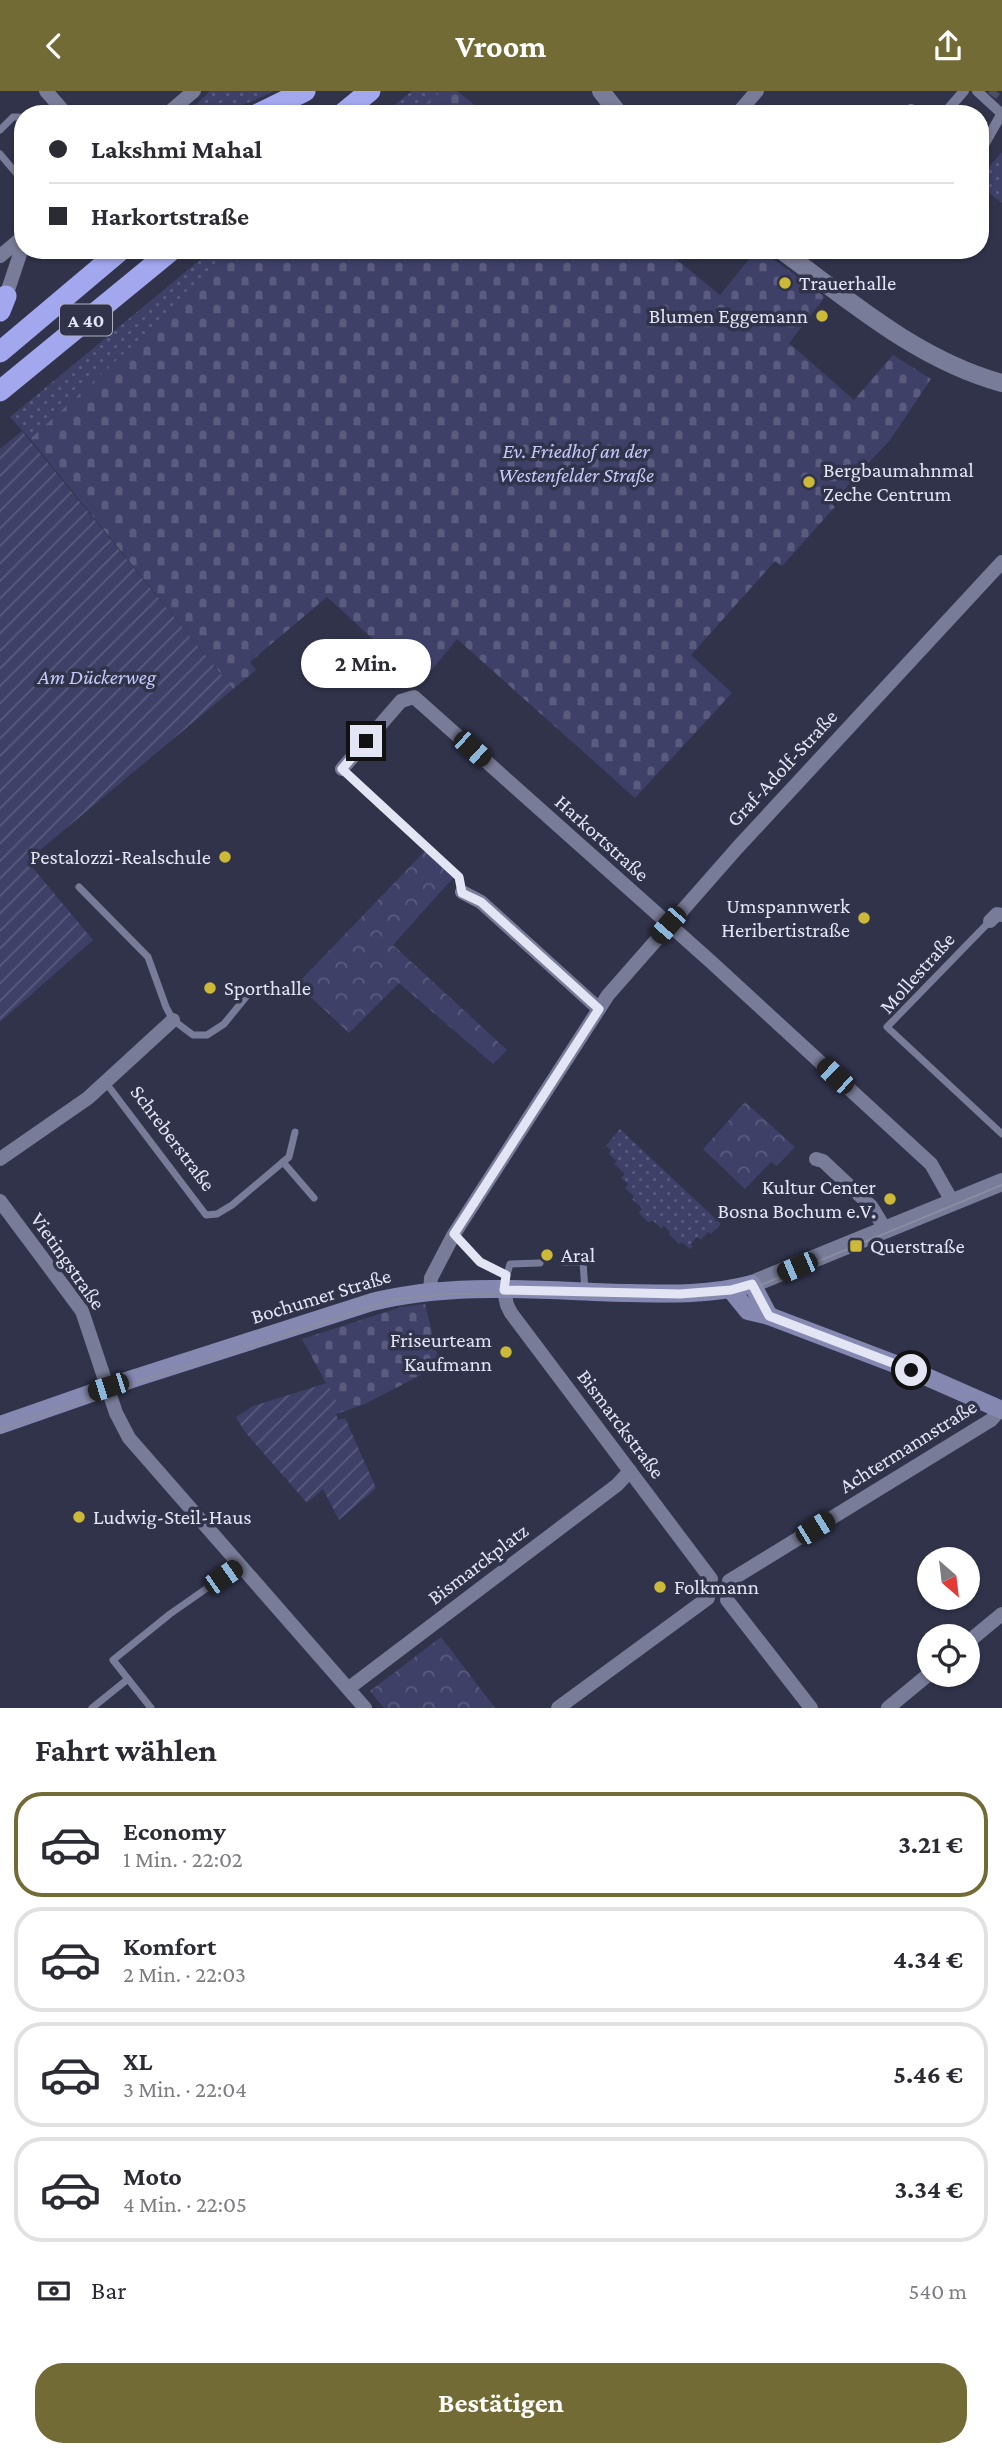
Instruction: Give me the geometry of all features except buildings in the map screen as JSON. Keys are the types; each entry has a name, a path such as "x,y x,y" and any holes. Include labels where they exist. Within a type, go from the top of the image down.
{"highway":[{"path":"276,105 304,91"},
{"path":"298,105 315,91"},
{"path":"353,105 370,91"},
{"name":"A 40","path":"0,352 110,259"},
{"name":"A 40","path":"0,391 161,259"}],"main road":[{"name":"Bochumer Straße","path":"0,1425 108,1387 372,1302 408,1293 505,1282 585,1292 680,1294 731,1290 752,1284"},
{"path":"752,1284 769,1316"},
{"path":"731,1290 748,1311 769,1316 911,1370 1001,1410"}],"street":[{"path":"46,91 58,105"},
{"path":"178,105 194,91"},
{"path":"601,91 612,105"},
{"path":"745,105 757,91"},
{"path":"952,105 964,91"},
{"path":"977,91 990,98 1002,113 989,140"},
{"path":"0,256 14,244"},
{"path":"5,299 19,259"},
{"path":"794,259 919,348 951,366 1002,383"},
{"path":"0,272 5,275 5,299"},
{"name":"Graf-Adolf-Straße","path":"430,1291 431,1279 454,1234 599,1009 668,925 738,847 1002,562"},
{"name":"Harkortstraße","path":"342,769 401,701 414,697 931,1164 952,1201"},
{"path":"462,893 481,902 599,1009"},
{"name":"Schreberstraße","path":"0,1159 88,1098 173,1020"},
{"path":"817,1159 823,1161 871,1206 885,1229"},
{"path":"752,1284 1002,1182"},
{"name":"Vietingstraße","path":"0,1201 82,1311 120,1423 130,1438 365,1708"},
{"name":"Bismarckstraße","path":"505,1282 511,1313 711,1579"},
{"name":"Achtermannstraße","path":"729,1581 991,1420 1001,1410"},
{"name":"Bismarckplatz","path":"349,1688 597,1500 630,1471"},
{"path":"720,1576 729,1581 732,1591 727,1600 717,1602 708,1598 706,1588 711,1579 720,1576"},
{"path":"558,1708 708,1598"},
{"path":"727,1600 811,1708"},
{"path":"980,1632 1002,1614"},
{"path":"888,1708 917,1684"}],"lane":[{"path":"0,130 14,117"},
{"path":"0,153 14,170"},
{"path":"342,769 459,877 462,893"},
{"path":"79,887 148,957 173,1020 193,1035 207,1035 233,1016 250,992"},
{"name":"Mollestraße","path":"996,918 887,1027 1002,1134"},
{"name":"Schreberstraße","path":"106,1083 206,1215 217,1214 232,1205 289,1157 295,1132"},
{"path":"283,1162 314,1198"},
{"path":"454,1234 480,1262 505,1282 510,1264 540,1263"},
{"path":"563,1262 583,1262 585,1292"},
{"path":"151,1708 113,1660 170,1614 240,1565"},
{"path":"92,1708 128,1679"}],"green space":[{"path":"210,91 274,91 240,105 195,105"},
{"path":"412,91 442,91 424,105 394,105"},
{"path":"442,91 457,91 475,105 424,105"},
{"path":"1002,152 1002,203 989,193 989,167"},
{"path":"201,259 228,259 30,439 10,417"},
{"name":"Ev. Friedhof an der Westenfelder Straße","path":"228,259 676,259 720,295 749,259 773,259 825,297 789,343 854,400 893,355 931,379 890,440 831,503 835,507 782,566 775,561 691,655 732,693 635,798 457,639 421,683 327,597 250,662 256,670 233,689 30,439"},
{"name":"Am Dückerweg","path":"22,431 233,689 27,861 93,940 0,1022 0,449"},
{"path":"425,851 453,878 393,945 507,1050 493,1064 399,983 349,1033 297,984"},
{"path":"745,1102 795,1147 777,1166 771,1162 745,1189 703,1149"},
{"path":"620,1129 721,1224 711,1234 708,1232 701,1240 697,1237 690,1249 682,1242 679,1244 664,1226 661,1228 652,1220 649,1223 639,1213 642,1208 625,1188 628,1184 621,1178 625,1174 614,1164 617,1161 609,1154 611,1150 606,1146"},
{"path":"425,1304 440,1365 365,1404 342,1412 302,1339 401,1307"},
{"path":"327,1383 342,1412 336,1414 338,1420 345,1418 376,1488 339,1520 323,1489 307,1503 245,1432 236,1417 253,1406"},
{"path":"441,1637 495,1708 384,1708 370,1691"}],"tunnel":[{"path":"992,96 996,91"}],"tram line":[{"path":"0,1429 395,1299 451,1294 698,1297 733,1293 761,1285 1002,1185"}],"place":[{"name":"Trauerhalle","path":"785,283"},
{"name":"Blumen Eggemann","path":"822,316"},
{"name":"Bergbaumahnmal Zeche Centrum","path":"809,482"},
{"name":"Pestalozzi-Realschule","path":"225,857"},
{"name":"Umspannwerk Heribertistraße","path":"864,918"},
{"name":"Sporthalle","path":"210,988"},
{"name":"Kultur Center Bosna Bochum e.V.","path":"890,1199"},
{"name":"Querstraße","path":"856,1246"},
{"name":"Aral","path":"547,1255"},
{"name":"Friseurteam Kaufmann","path":"506,1352"},
{"name":"Ludwig-Steil-Haus","path":"79,1517"},
{"name":"Folkmann","path":"660,1587"}],"route":[{"path":"366,741 342,769 459,877 462,893 481,902 599,1009 454,1234 480,1262 506,1275 504,1290 680,1294 731,1290 752,1284 769,1316 911,1370"}]}
